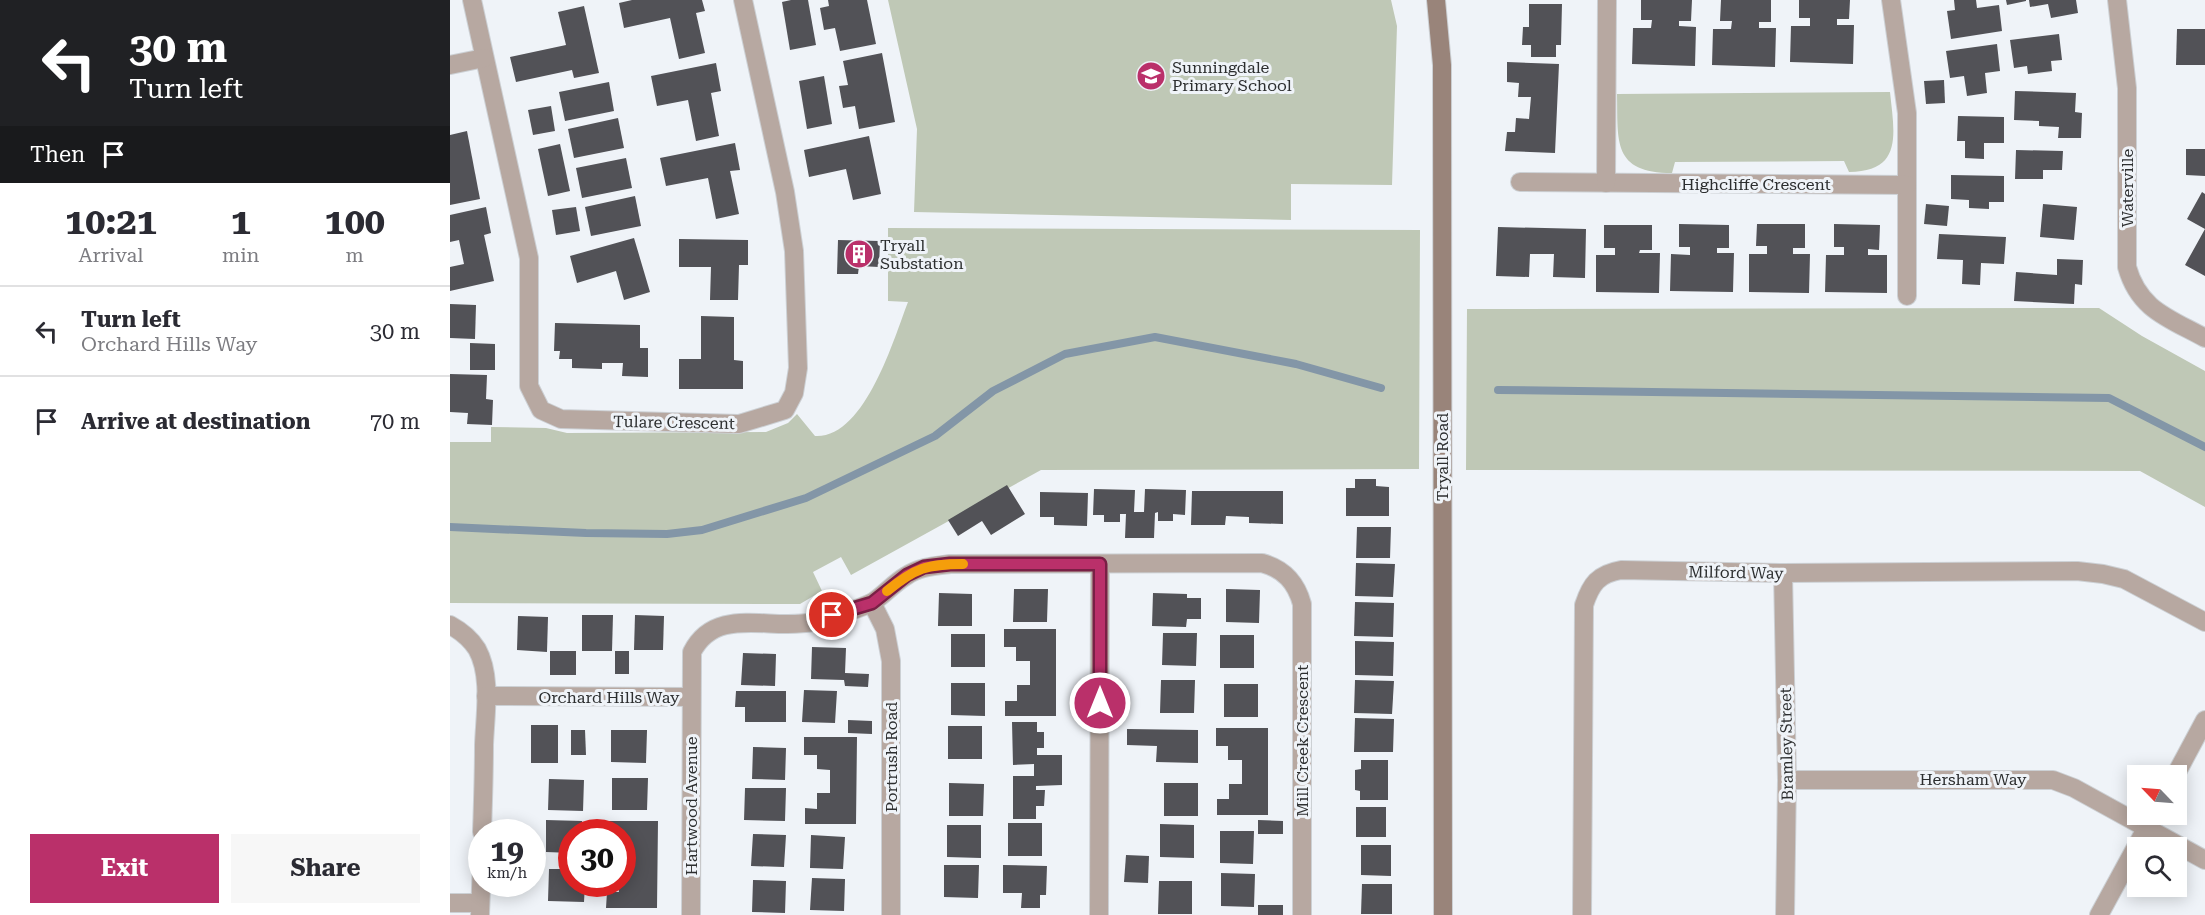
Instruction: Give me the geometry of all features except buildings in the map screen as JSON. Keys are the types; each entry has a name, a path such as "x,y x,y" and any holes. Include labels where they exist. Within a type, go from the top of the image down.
{"street":[{"path":"450,65 484,58 472,0"},
{"name":"Tulare Crescent","path":"484,58 529,258 529,386 541,410 561,419 739,424 785,410 794,393 798,368 794,251 785,192 743,0"},
{"name":"Tryall Road","path":"1436,0 1442,64 1443,915"},
{"path":"1606,183 1607,0"},
{"path":"1891,0 1908,113 1907,296"},
{"name":"Waterville","path":"2117,0 2127,88 2127,267 2132,283 2146,303 2205,338"},
{"name":"Highcliffe Crescent","path":"1520,182 1907,186"},
{"name":"Orchard Hills Way","path":"486,696 691,697 692,652 704,633 714,627 725,624 812,622 872,603 907,575 924,567 950,564 1262,563 1274,566 1284,573"},
{"path":"1099,915 1100,564"},
{"name":"Milford Way","path":"1582,915 1584,605 1588,592 1595,582 1607,572 1621,570 1783,573 2056,570 2103,574 2124,579 2205,622"},
{"name":"Mill Creek Crescent","path":"1284,573 1294,584 1302,604 1302,915"},
{"name":"Bramley Street","path":"1783,573 1785,915"},
{"name":"Portrush Road","path":"872,603 885,629 891,662 891,915"},
{"path":"450,625 462,632 478,651 483,667 486,696 482,819"},
{"name":"Hartwood Avenue","path":"691,697 691,915"},
{"path":"2181,765 2205,720"},
{"name":"Hersham Way","path":"1786,780 2053,780 2127,811"},
{"path":"2098,915 2148,825"},
{"name":"Hersham Way","path":"2156,825 2205,861"},
{"path":"450,903 480,909"}],"green space":[{"name":"Sunningdale Primary School","path":"888,0 1391,0 1397,26 1392,185 1291,184 1291,220 914,212 917,129"},
{"path":"1890,92 1893,121 1892,147 1887,157 1879,165 1867,170 1849,172 1844,161 1675,162 1672,173 1652,172 1628,160 1619,140 1617,94"},
{"path":"888,228 1420,230 1419,469 1041,470 851,575 841,557 813,572 822,591 800,604 450,603 450,442 491,442 491,427 546,428 567,433 766,432 788,423 797,414 815,436 833,433 849,421 875,384 908,302 888,301"},
{"path":"2099,308 2142,336 2205,371 2205,507 2140,471 1466,470 1467,309"}],"waterway":[{"path":"450,527 667,534 702,530 806,498 935,436 993,391 1065,354 1155,337 1296,364 1381,388"},
{"path":"1498,390 2109,398 2205,447"}],"slow traffic":[{"path":"887,591 907,575 924,567 963,564"}],"place":[{"name":"Sunningdale Primary School","path":"1151,76"},
{"name":"Tryall Substation","path":"859,254"}],"route":[{"path":"832,615 872,603 907,575 924,567 950,564 1100,564 1100,703"}]}
